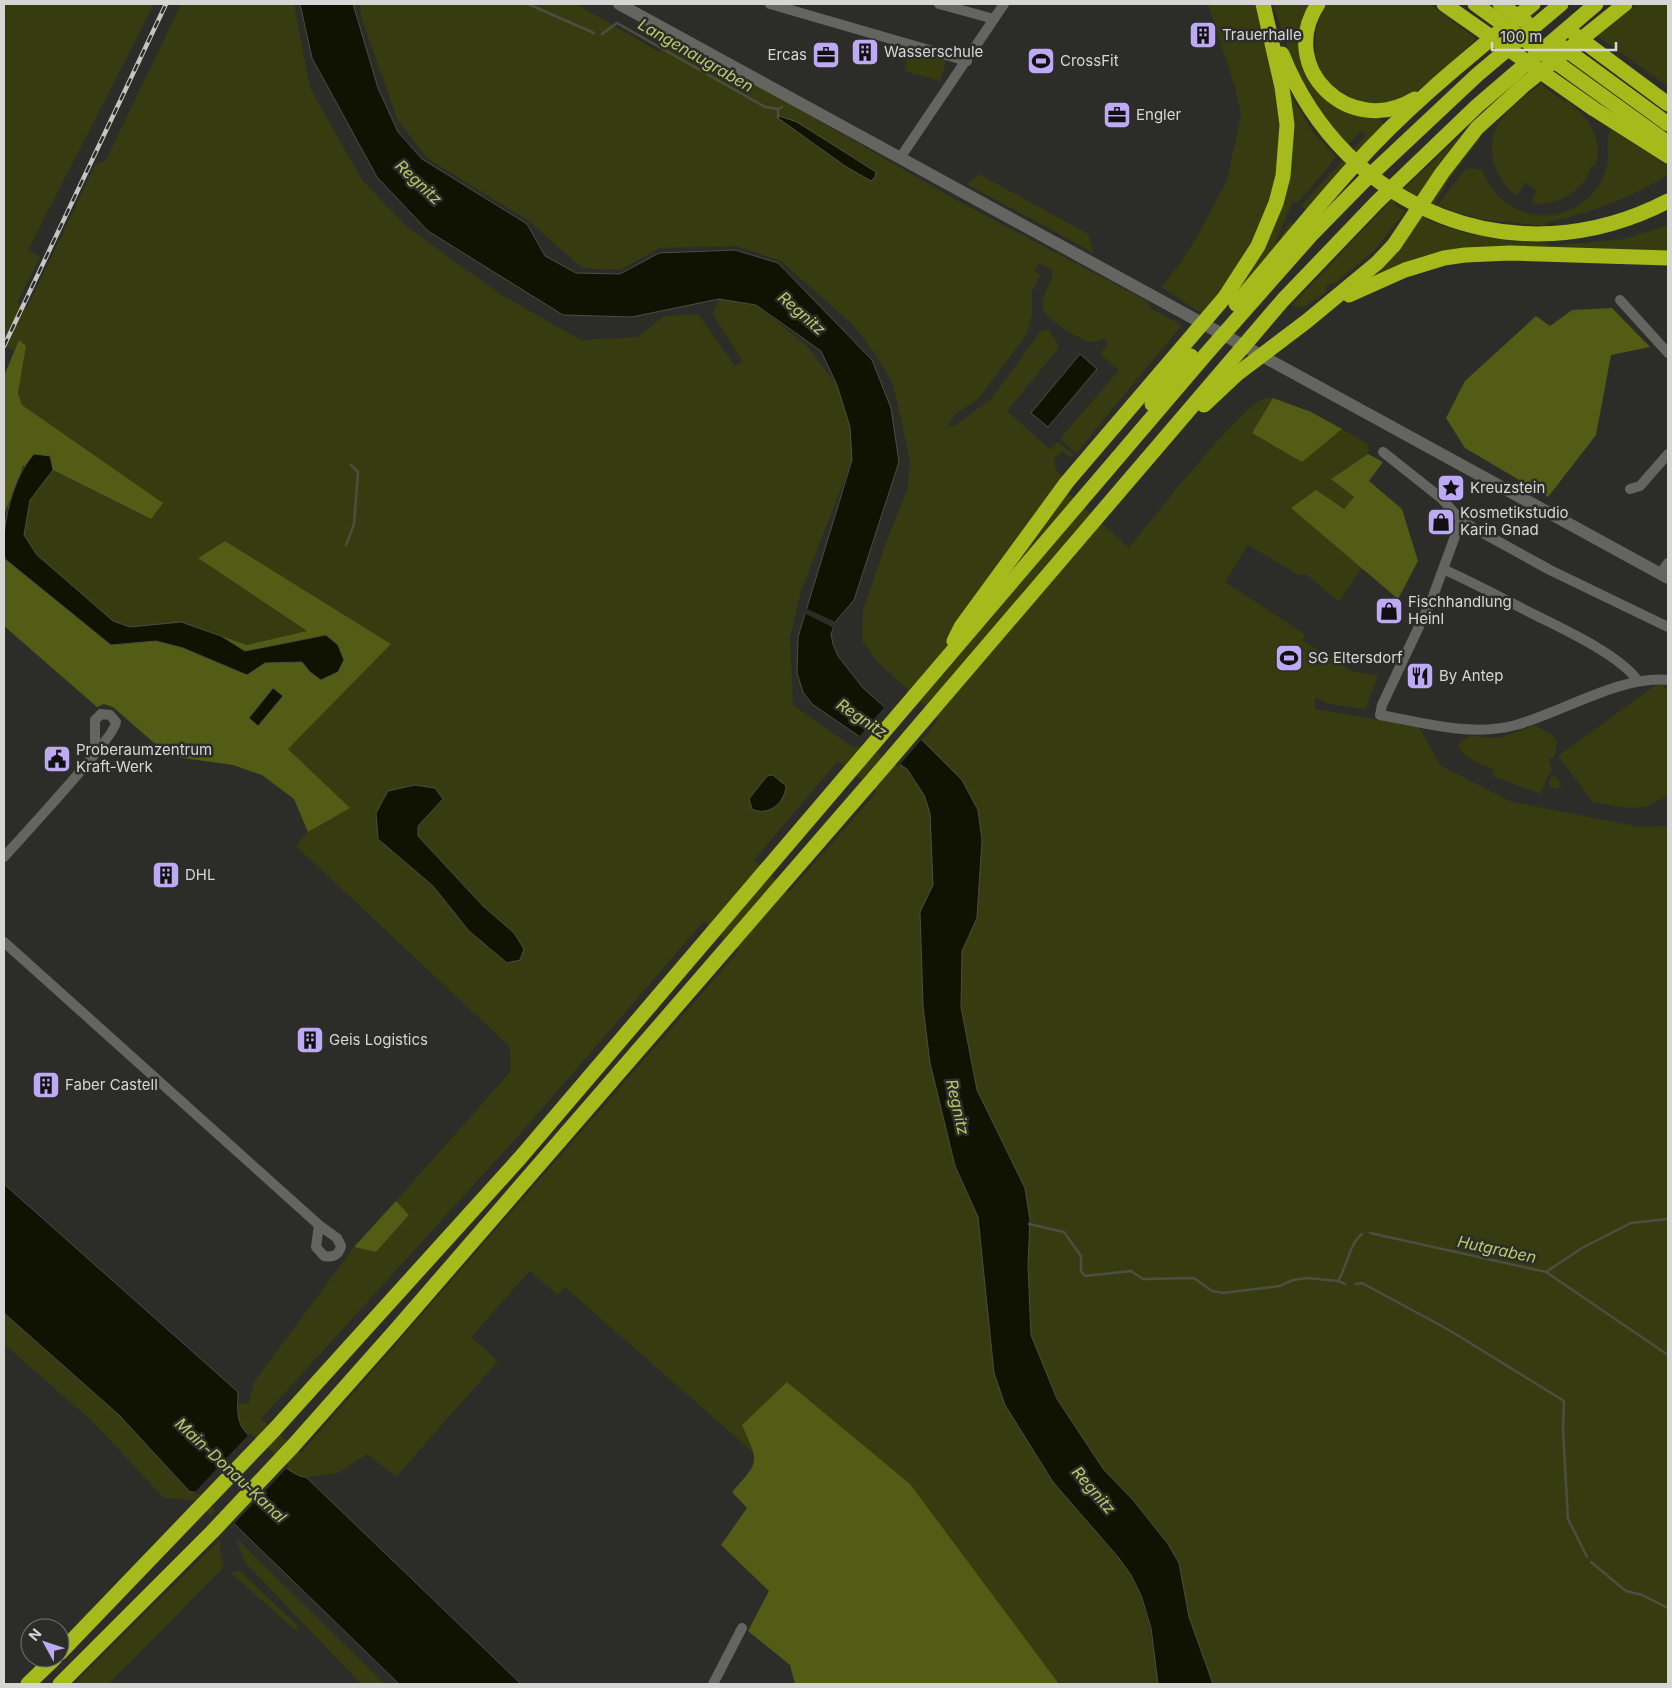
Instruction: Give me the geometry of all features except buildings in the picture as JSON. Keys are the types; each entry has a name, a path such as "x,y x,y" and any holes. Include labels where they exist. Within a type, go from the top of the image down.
{"highway":[{"path":"1318,4 1307,33 1308,60 1316,77 1326,91 1354,109 1380,111 1403,106 1463,62"},
{"path":"1444,4 1549,78 1668,156"},
{"path":"1475,4 1502,11 1574,56 1668,124"},
{"path":"1095,480 1165,386 1352,168 1393,125 1463,62 1532,4 1668,104"},
{"path":"931,679 961,627 1095,480 1239,316 1363,182 1476,75 1561,4"},
{"path":"60,1684 212,1532 293,1446 860,794 1283,300 1377,202 1477,106 1596,4"},
{"path":"1119,491 1237,374 1307,321 1377,263 1394,245 1442,173 1477,128 1523,86 1625,4"},
{"path":"1265,9 1293,80 1325,132 1350,159 1378,182 1410,202 1443,217 1489,230 1537,234 1560,233 1608,225 1631,218 1668,200"},
{"path":"70,1643 275,1429 514,1165 713,934 931,679 1027,553 1079,467 1225,296 1258,246 1267,227 1283,176 1287,125 1282,87 1265,9"},
{"path":"1502,11 1562,67 1668,143"},
{"path":"1626,72 1668,94"},
{"path":"1307,321 1359,289 1390,275 1444,258 1493,253 1668,258"},
{"path":"28,1684 45,1668"}],"street":[{"path":"619,4 1664,576 1668,563"},
{"path":"770,4 966,61"},
{"path":"939,4 994,19"},
{"path":"900,158 915,133 1004,4"},
{"path":"1620,300 1668,353"},
{"path":"1383,452 1441,498 1461,520 1550,570 1668,627"},
{"path":"1630,488 1640,486 1668,454"},
{"path":"1461,520 1445,570 1382,705 1380,715 1463,729 1490,729 1530,721 1638,680 1668,680"},
{"path":"1445,570 1487,589 1581,639 1631,671 1638,680"},
{"path":"4,857 95,753"},
{"path":"4,942 319,1224"},
{"path":"713,1684 742,1628"}],"green space":[{"path":"4,4 154,4 28,250 40,257 17,303 27,308 95,165 106,160 181,4 294,4 310,88 362,180 406,226 500,294 581,340 638,337 664,316 698,314 735,366 743,362 713,314 719,299 756,305 806,345 837,385 850,427 852,460 801,591 790,636 793,705 851,746 878,751 907,769 924,795 930,813 933,885 920,912 923,1006 930,1063 955,1166 978,1217 994,1373 1131,1575 1146,1615 1158,1684 1059,1684 910,1484 787,1383 742,1425 755,1454 565,1287 557,1295 530,1271 471,1337 498,1361 396,1477 367,1454 338,1473 298,1477 252,1440 240,1422 238,1404 249,1403 254,1382 354,1247 376,1252 409,1215 396,1201 511,1071 509,1046 296,846 308,832 349,808 288,749 391,644 225,541 198,558 307,631 247,645 181,622 130,627 113,621 37,555 24,535 30,500 53,470 150,519 163,503 22,405 18,393 26,346 19,341 14,350 4,345","holes":["838,761 877,792 789,892 754,860","704,921 739,951 301,1453 261,1419 528,1125"]},
{"path":"360,4 576,4 659,52 661,48 674,45 685,47 769,92 956,200 1147,301 1150,308 1182,325 1076,453 1060,439 1119,370 1100,354 1108,343 1104,339 1093,342 1081,339 1050,318 1045,312 1043,298 1053,271 1039,263 1034,270 1040,276 1032,291 1032,314 1027,334 978,399 954,415 948,425 953,427 992,398 1040,332 1048,329 1058,344 1058,349 1007,411 1050,449 1058,442 1074,455 1071,458 1062,451 1054,459 1055,468 1062,477 1057,483 1129,548 1217,441 1253,405 1265,398 1273,398 1252,433 1302,461 1342,429 1369,445 1368,454 1331,479 1354,497 1344,509 1291,508 1362,568 1339,602 1306,574 1299,575 1248,545 1225,582 1306,635 1302,640 1352,671 1378,676 1365,709 1329,704 1315,697 1315,709 1419,727 1441,766 1512,802 1640,827 1668,826 1668,1684 1213,1684 1189,1617 1179,1563 1133,1500 1104,1470 1057,1399 1031,1335 1028,1265 1030,1220 1025,1188 977,1090 961,1007 962,951 977,918 982,840 978,810 962,780 922,740 939,719 877,661 862,641 863,610 887,540 907,490 910,460 893,384 876,355 852,324 781,261 736,246 659,248 620,270 582,268 529,221 427,158 397,119 361,16"},
{"path":"1208,4 1255,4 1274,83 1279,135 1274,187 1262,228 1239,266 1203,314 1161,287 1181,262 1198,235 1227,180 1241,115 1235,87"},
{"path":"1273,4 1312,4 1302,54 1342,109 1366,117 1378,117 1384,125 1308,211 1301,206 1366,135 1361,131 1347,146 1305,89 1293,64"},
{"path":"1327,4 1430,4 1476,39 1436,76 1415,92 1403,98 1386,104 1354,100 1339,92 1328,82 1320,68 1316,53 1316,36 1319,20"},
{"path":"1638,4 1660,4 1662,6 1668,4 1668,86 1597,36"},
{"path":"910,50 946,61 940,81 904,71"},
{"path":"1541,84 1564,102 1567,101 1582,114 1596,137 1597,156 1595,166 1591,166 1583,183 1576,190 1560,200 1541,204 1532,203 1536,190 1526,183 1516,196 1508,188 1496,170 1492,148 1493,138 1503,117 1516,103"},
{"path":"1292,96 1312,131 1336,157 1298,203 1293,201 1276,241 1278,242 1290,222 1295,226 1223,310 1267,240"},
{"path":"1611,129 1668,166 1668,175 1624,198 1578,215 1546,223 1545,226 1481,219 1437,206 1464,170 1471,168 1482,170 1489,185 1499,197 1512,207 1527,213 1540,215 1553,215 1565,212 1587,199 1596,190 1603,178 1608,162 1607,142"},
{"path":"1464,132 1419,199 1408,193 1394,205 1405,211 1375,250 1334,284 1331,283 1326,286 1326,292 1315,300 1296,308 1292,305 1387,205"},
{"path":"1479,137 1480,139 1450,178 1426,219 1470,234 1515,241 1547,243 1550,246 1624,239 1668,225 1668,252 1537,248 1378,274 1377,271"},
{"path":"979,174 1088,234 1094,253 967,184"},
{"path":"1612,308 1650,347 1611,355 1596,435 1548,497 1465,448 1446,418 1465,381 1536,316 1550,326 1572,310"},
{"path":"19,340 26,346 18,393 22,405 163,503 151,519 53,470 50,456 23,466 4,515 4,376"},
{"path":"1273,398 1311,412 1342,429 1302,462 1252,433"},
{"path":"1368,454 1383,462 1369,481 1402,509 1418,561 1398,599 1291,508 1316,490 1344,509 1354,497 1331,479"},
{"path":"225,541 391,644 288,749 350,808 308,832 294,799 262,775 233,765 169,756 113,707 104,704 97,707 4,626 4,554 5,559 111,645 156,641 183,648 247,675 265,663 302,662 310,672 326,635 245,652 221,636 247,645 307,631 198,558"},
{"path":"1660,682 1668,692 1668,793 1659,800 1642,807 1623,807 1593,802 1558,756"},
{"path":"1535,725 1552,735 1557,742 1555,756 1549,759 1552,772 1549,773 1541,794 1492,776 1494,770 1472,760 1460,749 1459,744 1472,736 1497,738"},
{"path":"1554,775 1562,785 1557,789 1551,787 1548,782"},
{"path":"396,1201 409,1215 376,1252 354,1247"},
{"path":"4,1313 119,1415 190,1492 199,1492 218,1508 211,1515 194,1500 164,1498 93,1422 4,1344"},
{"path":"787,1382 910,1484 1059,1684 795,1684 790,1665 748,1631 769,1591 721,1545 747,1508 732,1492 748,1474 754,1461 752,1447 742,1425"},
{"path":"236,1538 385,1684 361,1684 244,1561"},
{"path":"220,1540 220,1552 224,1567 123,1670 108,1684 74,1684"},
{"path":"240,1571 299,1627 295,1630 230,1572"}],"water":[{"name":"Regnitz","path":"300,4 353,4 378,88 398,132 422,159 527,224 545,256 576,273 620,274 659,253 735,250 778,263 872,360 891,408 899,462 854,600 836,621 831,634 833,644 838,656 863,688 924,742 962,780 978,810 982,840 977,918 962,951 961,1007 977,1090 1025,1188 1030,1220 1028,1265 1031,1335 1057,1399 1104,1470 1133,1500 1168,1544 1179,1563 1189,1617 1213,1684 1158,1684 1151,1628 1141,1595 1131,1575 1118,1557 1053,1482 1005,1405 994,1373 978,1217 955,1166 930,1063 923,1006 920,912 933,885 930,813 924,795 907,769 812,704 803,692 797,673 798,637 852,460 850,427 837,385 821,351 756,305 719,299 632,317 563,315 428,231 377,177 312,58"},
{"path":"779,116 797,122 876,172 875,177 871,181 845,166 778,118"},
{"path":"1080,354 1097,369 1048,427 1031,413"},
{"path":"34,454 50,456 53,470 30,500 24,535 37,555 113,621 130,627 181,622 221,636 245,651 326,635 338,645 344,660 338,672 321,680 310,672 302,662 265,663 247,675 183,648 156,641 111,645 5,559 4,532 10,503 20,476"},
{"path":"273,688 283,696 258,726 249,718"},
{"path":"773,775 786,786 783,798 770,810 758,811 752,809 749,799 767,776"},
{"path":"415,785 435,788 443,799 418,826 418,836 483,906 514,933 524,949 520,960 507,963 469,931 433,886 378,839 376,813 388,791"},
{"name":"Main-Donau-Kanal","path":"4,1184 238,1392 240,1423 253,1440 292,1472 306,1477 521,1684 399,1684 218,1508 199,1492 190,1492 119,1415 4,1313"}],"pier":[{"path":"805,608 838,623 836,629 804,613"},
{"path":"887,704 923,738 898,767 857,739"},
{"path":"250,1433 289,1466 232,1526 198,1494 193,1494"}],"waterway":[{"name":"Langenaugraben","path":"528,4 594,33"},
{"name":"Langenaugraben","path":"602,34 617,23 765,107 778,109 782,107"},
{"path":"778,110 778,118"},
{"path":"346,545 354,524 358,472 351,465"},
{"name":"Hutgraben","path":"1370,1233 1546,1272 1582,1248 1631,1223 1668,1219"},
{"name":"Hutgraben","path":"1029,1224 1064,1232 1081,1256 1081,1271 1085,1276 1131,1271 1143,1279 1194,1278 1212,1291 1223,1293 1280,1286 1293,1280 1307,1278 1338,1281 1354,1244 1362,1234"},
{"path":"1546,1272 1668,1355"},
{"name":"Hutgraben","path":"1338,1281 1345,1284"},
{"path":"1356,1284 1362,1283 1449,1330 1564,1401 1563,1430 1568,1519 1587,1557"},
{"path":"1591,1562 1626,1591 1642,1595 1668,1608"}],"railway":[{"path":"4,346 166,4"}],"place":[{"name":"Trauerhalle","path":"1203,35"},
{"name":"Wasserschule","path":"865,52"},
{"name":"Ercas","path":"826,55"},
{"name":"CrossFit","path":"1041,61"},
{"name":"Engler","path":"1117,115"},
{"name":"Kreuzstein","path":"1451,488"},
{"name":"Kosmetikstudio Karin Gnad","path":"1441,522"},
{"name":"Fischhandlung Heinl","path":"1389,611"},
{"name":"SG Eltersdorf","path":"1289,658"},
{"name":"By Antep","path":"1420,676"},
{"name":"Proberaumzentrum Kraft-Werk","path":"57,759"},
{"name":"DHL","path":"166,875"},
{"name":"Geis Logistics","path":"310,1040"},
{"name":"Faber Castell","path":"46,1085"}]}
